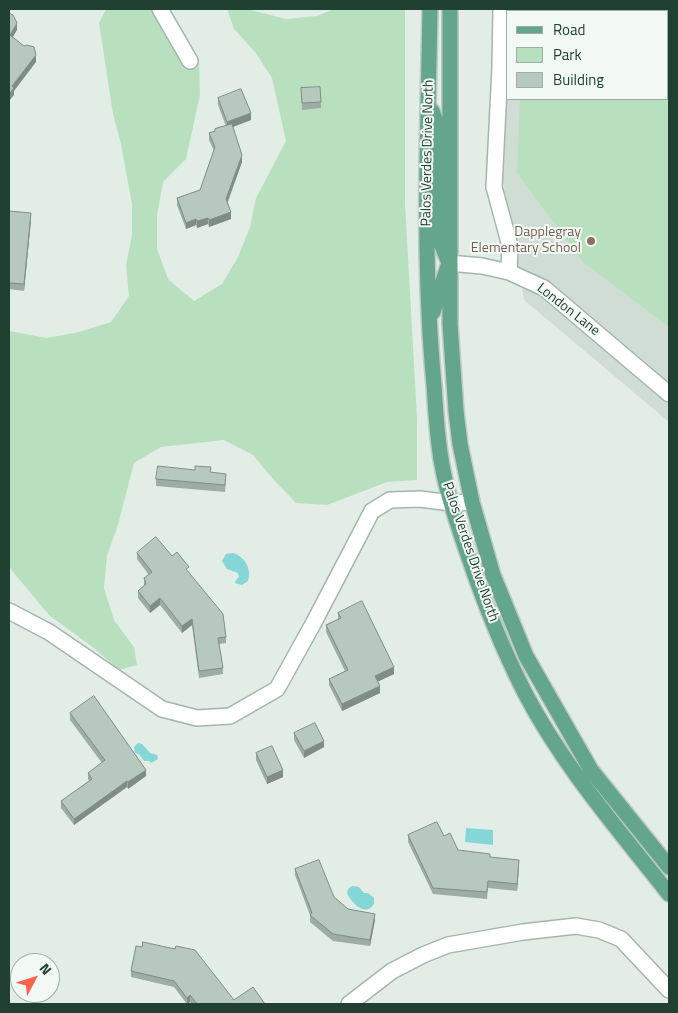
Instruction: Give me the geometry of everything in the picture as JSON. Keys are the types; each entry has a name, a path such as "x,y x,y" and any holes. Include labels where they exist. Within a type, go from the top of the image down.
{"main road":[{"name":"Palos Verdes Drive North","path":"430,9 426,215 429,332 442,468 450,504 478,585 525,693 556,746 580,780 669,894"},
{"name":"Palos Verdes Drive North","path":"450,9 451,137 449,263 451,333 460,444 472,502 493,575 526,656 591,770 669,867"},
{"path":"429,100 440,132 438,236 449,263 435,302 429,332"}],"lane":[{"path":"160,9 190,61"},
{"path":"501,9 494,187 510,246 509,272"},
{"name":"London Lane","path":"449,263 482,266 509,272 544,288 669,394"},
{"path":"9,611 49,632 162,709 197,718 230,716 277,689 372,511 390,500 420,499 450,504 472,502"},
{"path":"349,1004 392,971 448,945 523,932 576,926 599,930 621,939 669,990"}],"shaded area":[{"name":"Dapplegray Elementary School","path":"669,9 669,422 524,300 503,182 507,100 668,100 668,10 512,10"}],"green space":[{"path":"106,9 170,9 199,62 200,95 186,159 163,182 157,215 157,249 168,279 194,301 222,284 238,257 250,227 256,198 286,141 272,78 255,52 234,29 227,9 247,9 286,19 317,16 334,9 405,9 405,203 417,418 417,480 387,482 327,505 296,503 253,455 224,440 161,447 134,463 118,525 107,556 104,588 114,620 134,647 137,665 119,670 95,649 49,615 9,567 9,331 47,338 79,332 111,322 129,296 126,265 132,235 132,204 121,144 113,114 99,23"},
{"path":"669,9 669,327 583,262 517,173 520,100 668,100 668,10 522,10"}],"water":[{"path":"233,553 244,560 248,568 248,581 242,585 235,583 239,577 238,573 227,569 222,561 226,554"},
{"path":"138,743 142,744 150,753 157,755 158,759 151,763 144,761 139,754 135,753 134,747"},
{"path":"466,828 493,830 493,845 465,842"},
{"path":"352,886 359,887 364,893 368,893 374,898 374,904 370,908 363,909 355,905 347,893 348,889"}],"building":[{"path":"9,13 13,15 17,23 10,35 24,46 34,47 36,55 12,86 14,88 9,94"},
{"path":"320,87 321,102 302,103 301,88"},
{"path":"241,89 251,113 227,122 218,98"},
{"path":"232,124 242,155 226,199 231,212 209,220 208,218 197,221 196,219 186,223 177,198 200,190 215,147 209,133 215,131 215,129"},
{"path":"9,211 31,213 24,284 9,283"},
{"path":"158,466 195,470 195,466 211,467 210,472 226,474 225,485 156,479"},
{"path":"156,537 172,556 177,552 189,567 186,569 223,614 226,637 218,638 223,668 199,671 192,619 182,626 160,598 150,606 138,591 146,584 144,578 152,572 137,553"},
{"path":"362,601 394,667 375,676 380,686 342,704 329,679 348,670 326,625 341,618 338,613"},
{"path":"94,696 146,770 127,781 74,819 61,801 92,779 88,773 105,760 70,713"},
{"path":"315,723 324,741 304,751 294,733"},
{"path":"272,746 283,770 267,777 256,753"},
{"path":"437,822 444,836 450,833 458,850 490,854 490,857 519,860 517,884 488,881 487,892 433,888 408,835"},
{"path":"319,860 334,897 348,909 375,914 370,940 333,934 310,915 312,913 295,869"},
{"path":"143,942 175,949 176,946 195,950 234,1000 253,987 265,1004 197,1004 190,995 187,998 174,981 131,971 136,946 142,947"}],"place":[{"name":"Dapplegray Elementary School","path":"591,241"}]}
